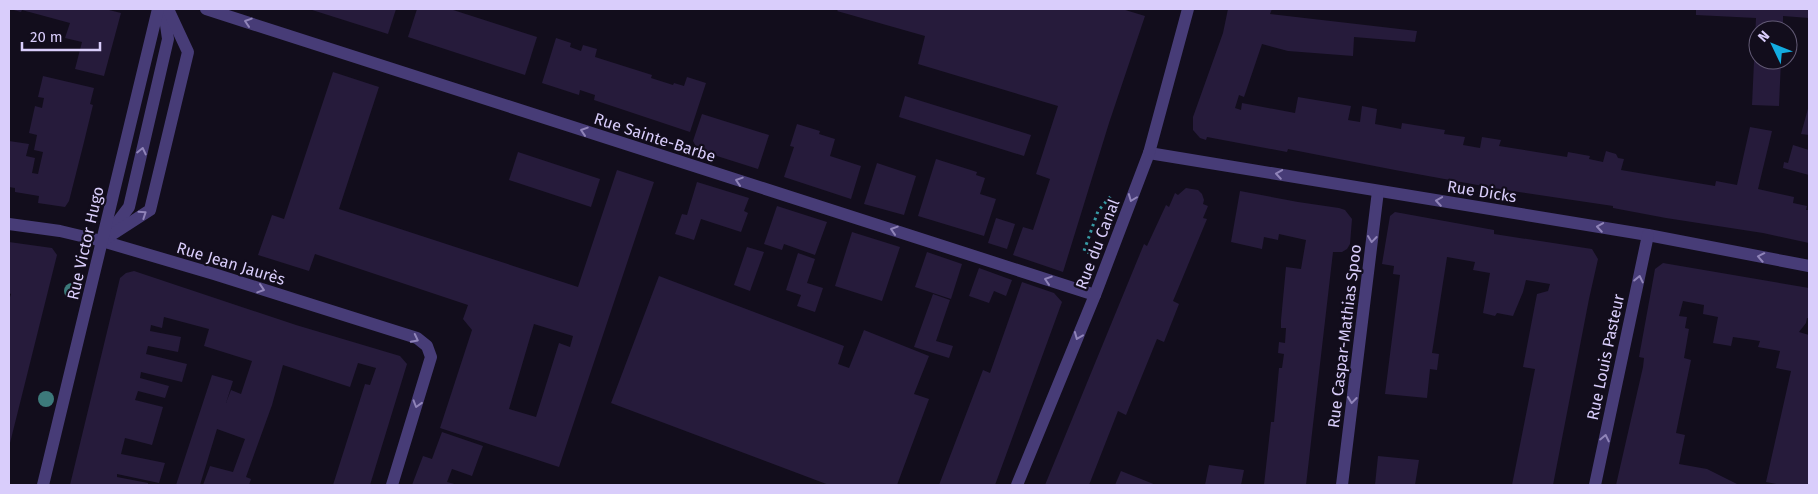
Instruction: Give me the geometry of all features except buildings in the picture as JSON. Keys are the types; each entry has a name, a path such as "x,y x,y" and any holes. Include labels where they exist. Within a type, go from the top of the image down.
{"street":[{"name":"Rue Victor Hugo","path":"43,485 158,9"},
{"path":"102,242 129,207 168,39 164,9"},
{"path":"102,242 150,210 188,52 168,9"},
{"name":"Rue Sainte-Barbe","path":"206,9 1095,295"},
{"name":"Rue du Canal","path":"1017,485 1095,295 1149,153 1186,24 1188,9"},
{"name":"Rue Dicks","path":"1149,153 1648,235 1809,266"},
{"name":"Rue Caspar-Mathias Spoo","path":"1342,485 1378,191"},
{"name":"Rue Jean Jaurès","path":"9,224 60,231 102,242 214,274 417,338 427,346 431,357 392,485"},
{"name":"Rue Louis Pasteur","path":"1595,485 1648,235"}]}
